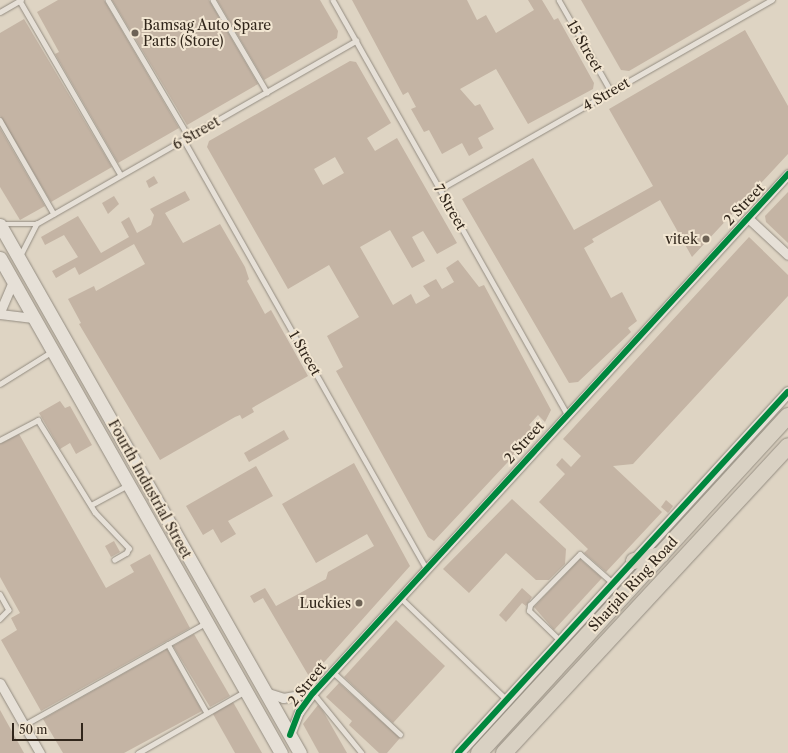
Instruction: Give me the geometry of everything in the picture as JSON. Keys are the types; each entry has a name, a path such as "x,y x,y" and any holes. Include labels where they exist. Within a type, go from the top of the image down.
{"highway":[{"name":"Sharjah Ring Road","path":"479,753 788,416"},
{"name":"Sharjah Ring Road","path":"504,753 788,446"},
{"path":"634,561 660,554"}],"main road":[{"name":"Fourth Industrial Street","path":"0,224 264,692 300,753"},
{"name":"Fourth Industrial Street","path":"0,258 280,753"}],"street":[{"name":"2 Street","path":"290,734 298,712 312,693 567,413 788,174"},
{"path":"748,218 788,255"},
{"path":"13,281 0,313 33,318"},
{"path":"458,753 788,392"},
{"path":"0,683 3,694 24,725 40,753"},
{"name":"2 Street","path":"264,692 293,698 312,693"}],"lane":[{"path":"0,12 21,0 121,176"},
{"path":"108,0 189,137"},
{"path":"213,0 267,92"},
{"name":"7 Street","path":"333,0 567,413"},
{"name":"15 Street","path":"559,0 611,91"},
{"name":"4 Street","path":"440,189 772,0"},
{"name":"6 Street","path":"0,224 36,224 356,41"},
{"path":"0,120 54,214"},
{"name":"1 Street","path":"184,140 426,567"},
{"path":"20,258 36,224"},
{"path":"0,384 53,352"},
{"path":"0,440 38,420 91,505 128,548 127,553 115,560"},
{"path":"91,505 128,484"},
{"path":"560,641 529,611 530,605 580,554 613,583"},
{"path":"0,594 9,610 0,619"},
{"path":"399,597 507,700"},
{"path":"24,725 206,623"},
{"path":"168,644 207,713"},
{"path":"332,671 400,734"},
{"path":"138,753 245,691"},
{"path":"312,693 362,753"}],"building":[{"path":"58,0 104,0 179,128 118,163 55,54 59,52 37,12"},
{"path":"112,0 209,0 258,84 187,125"},
{"path":"217,0 320,0 338,31 337,38 264,80"},
{"path":"352,0 467,0 477,20 486,15 496,33 534,10 528,0 542,0 554,20 558,18 594,83 593,89 528,124 496,69 460,89 475,106 480,104 494,129 478,138 483,148 469,156 462,143 442,154 429,130 424,132 411,109 416,107 408,92 403,95"},
{"path":"581,0 751,0 629,71 621,70"},
{"path":"24,19 112,167 51,202 0,116 0,33"},
{"path":"745,30 788,106 788,154 692,257 660,200 592,239 594,242 584,248 611,298 622,292 637,321 628,328 631,332 578,382 569,383 462,199 533,158 574,230 653,186 609,109"},
{"path":"350,61 356,62 391,123 367,138 375,151 397,138 457,243 437,254 423,231 412,237 425,261 412,268 390,230 360,247 393,305 411,294 416,304 430,296 423,286 436,279 442,289 454,282 446,268 458,260 479,287 484,285 551,410 545,422 538,415 529,425 536,432 434,541 428,537 336,371 343,367 327,336 359,317 329,265 288,289 207,147 209,141","holes":["335,157 344,173 323,185 314,169"]},
{"path":"0,128 45,206 20,220 0,187"},
{"path":"154,176 158,183 149,188 146,181"},
{"path":"185,191 190,200 165,213 183,243 220,224 245,267 249,279 247,281 265,314 271,310 308,376 252,408 254,412 242,419 240,415 235,417 160,460 79,324 81,323 68,299 94,286 96,291 145,264 134,244 79,275 75,267 56,278 52,271 78,257 64,235 45,245 41,237 78,216 101,253 129,237 121,222 129,217 137,233 151,225 154,215 150,209"},
{"path":"788,192 788,243 766,222 765,216"},
{"path":"114,196 119,204 108,214 102,203"},
{"path":"749,237 788,275 788,296 633,464 613,466 662,512 606,572 584,553 588,549 539,502 565,474 556,465 562,458 571,467 581,456 563,439"},
{"path":"60,401 65,408 70,406 92,445 76,454 70,443 60,449 39,413"},
{"path":"284,430 289,439 249,462 244,453"},
{"path":"19,434 106,588 134,572 130,565 150,554 190,628 41,711 1,640 17,630 11,618 20,613 0,577 0,444"},
{"path":"354,463 410,566 310,678 263,598 254,603 250,596 265,588 276,606 326,579 328,572 374,546 367,534 316,563 282,504"},
{"path":"256,466 273,496 228,521 236,534 221,543 213,529 203,535 186,506"},
{"path":"512,499 566,549 565,564 549,580 536,580 506,553 469,593 443,569"},
{"path":"666,500 673,506 668,513 661,507"},
{"path":"114,541 120,552 111,557 105,546"},
{"path":"580,559 602,578 554,630 534,607"},
{"path":"522,588 532,597 526,606 522,603 506,622 499,615"},
{"path":"396,620 445,666 393,723 344,677"},
{"path":"194,634 230,696 210,707 173,646"},
{"path":"167,649 202,711 124,753 63,753 43,719"},
{"path":"339,683 400,738 387,753 379,753 349,725 352,721 326,697"},
{"path":"233,702 262,753 235,753 213,714"},
{"path":"318,705 347,753 319,753 303,724"},
{"path":"0,710 24,753 0,753"}],"cycle path":[{"path":"290,735 299,712 313,693 788,174"},
{"path":"458,753 788,392"}],"place":[{"name":"Bamsag Auto Spare Parts (Store)","path":"135,33"},
{"name":"vitek","path":"706,239"},
{"name":"Luckies","path":"359,603"}]}
